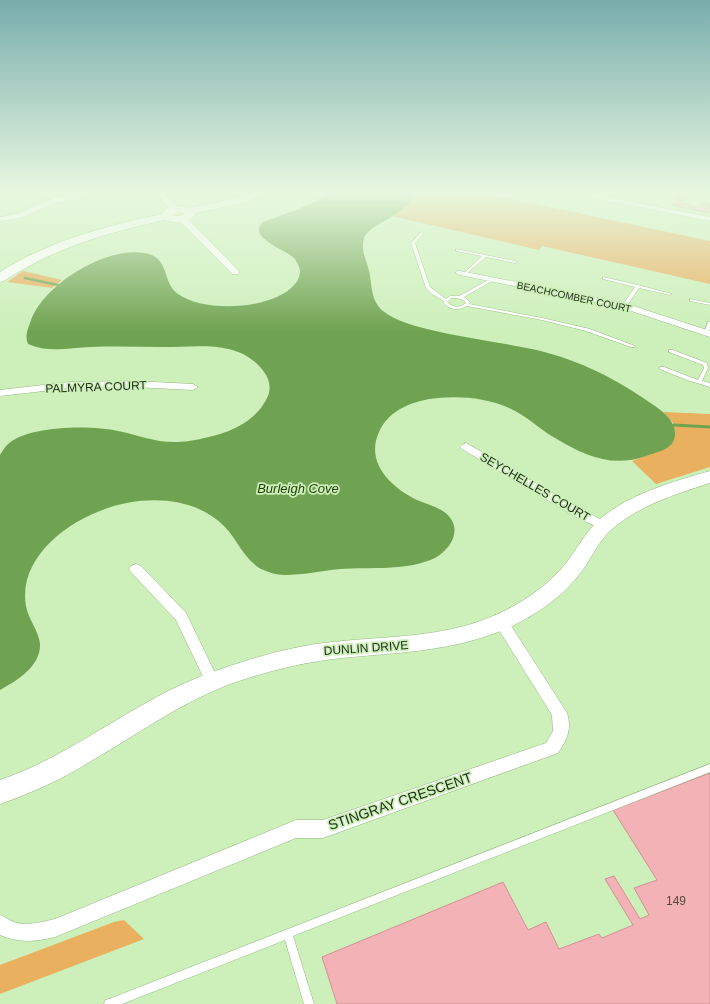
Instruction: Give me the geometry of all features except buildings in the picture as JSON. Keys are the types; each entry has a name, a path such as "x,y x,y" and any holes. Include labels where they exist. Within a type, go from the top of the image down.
{"street":[{"path":"0,278 38,255 80,238"},
{"path":"206,238 235,272"},
{"name":"BEACHCOMBER COURT","path":"462,273 624,306 708,334"},
{"name":"PALMYRA COURT","path":"0,393 70,385 134,384 193,387"},
{"name":"SEYCHELLES COURT","path":"466,447 580,514 604,526"},
{"name":"DUNLIN DRIVE","path":"0,792 32,780 62,765 146,714 212,681 266,663 291,657 349,648 418,644 465,635 501,622 531,605 562,581 604,526 624,511 655,496 710,477"},
{"path":"136,569 181,617 212,681"},
{"name":"STINGRAY CRESCENT","path":"0,924 20,932 39,933 56,928 296,829 323,829 342,823 552,748 560,739 562,730 562,721 559,712 501,622"}],"lane":[{"path":"418,238 413,243 426,284 431,291 445,300 445,304 450,307 462,308 467,305 542,319 588,330 633,346"},
{"path":"457,250 515,262"},
{"path":"462,273 485,256"},
{"path":"604,278 670,294"},
{"path":"460,297 491,280"},
{"path":"624,306 638,286"},
{"path":"445,300 450,297 460,297 468,301 467,305"},
{"path":"692,300 710,304"},
{"path":"708,334 710,323"},
{"path":"671,352 705,364 706,368 699,382"},
{"path":"662,368 710,385"},
{"path":"109,1004 710,768"},
{"path":"288,934 309,1004"}],"shaded area":[{"path":"486,238 695,238 710,241 710,284 542,246 539,250"},
{"path":"23,271 62,280 52,288 7,282"},
{"path":"663,412 710,414 710,467 656,484 632,461 670,446 674,424"},
{"path":"124,920 144,939 0,994 0,965 114,922"}],"water":[{"name":"Burleigh Cove","path":"263,238 365,238 363,244 364,252 370,273 373,296 383,311 399,320 416,326 454,335 537,350 568,359 597,371 625,386 657,407 666,415 675,430 673,442 665,449 646,456 622,461 610,460 588,455 577,450 549,434 515,411 492,402 474,398 447,397 420,401 404,407 389,417 379,432 375,454 378,464 390,481 407,495 436,507 448,515 454,525 455,530 452,542 440,555 424,562 401,567 340,569 284,575 272,573 255,565 225,527 213,517 199,509 184,504 152,500 120,504 105,509 75,523 60,533 37,558 29,573 25,589 27,611 39,639 39,652 37,659 27,672 0,690 0,455 6,446 16,438 44,430 60,428 107,429 170,442 184,442 206,438 236,428 253,417 266,400 270,389 266,375 254,361 243,354 218,347 91,347 51,349 36,347 28,344 27,331 36,309 47,295 76,272 94,262 128,252 153,255 162,265 173,289 178,294 190,300 204,304 238,306 256,304 272,299 285,293 295,284 300,270 294,258"}],"waterway":[{"path":"25,278 58,285"},
{"path":"674,425 710,427"}]}
